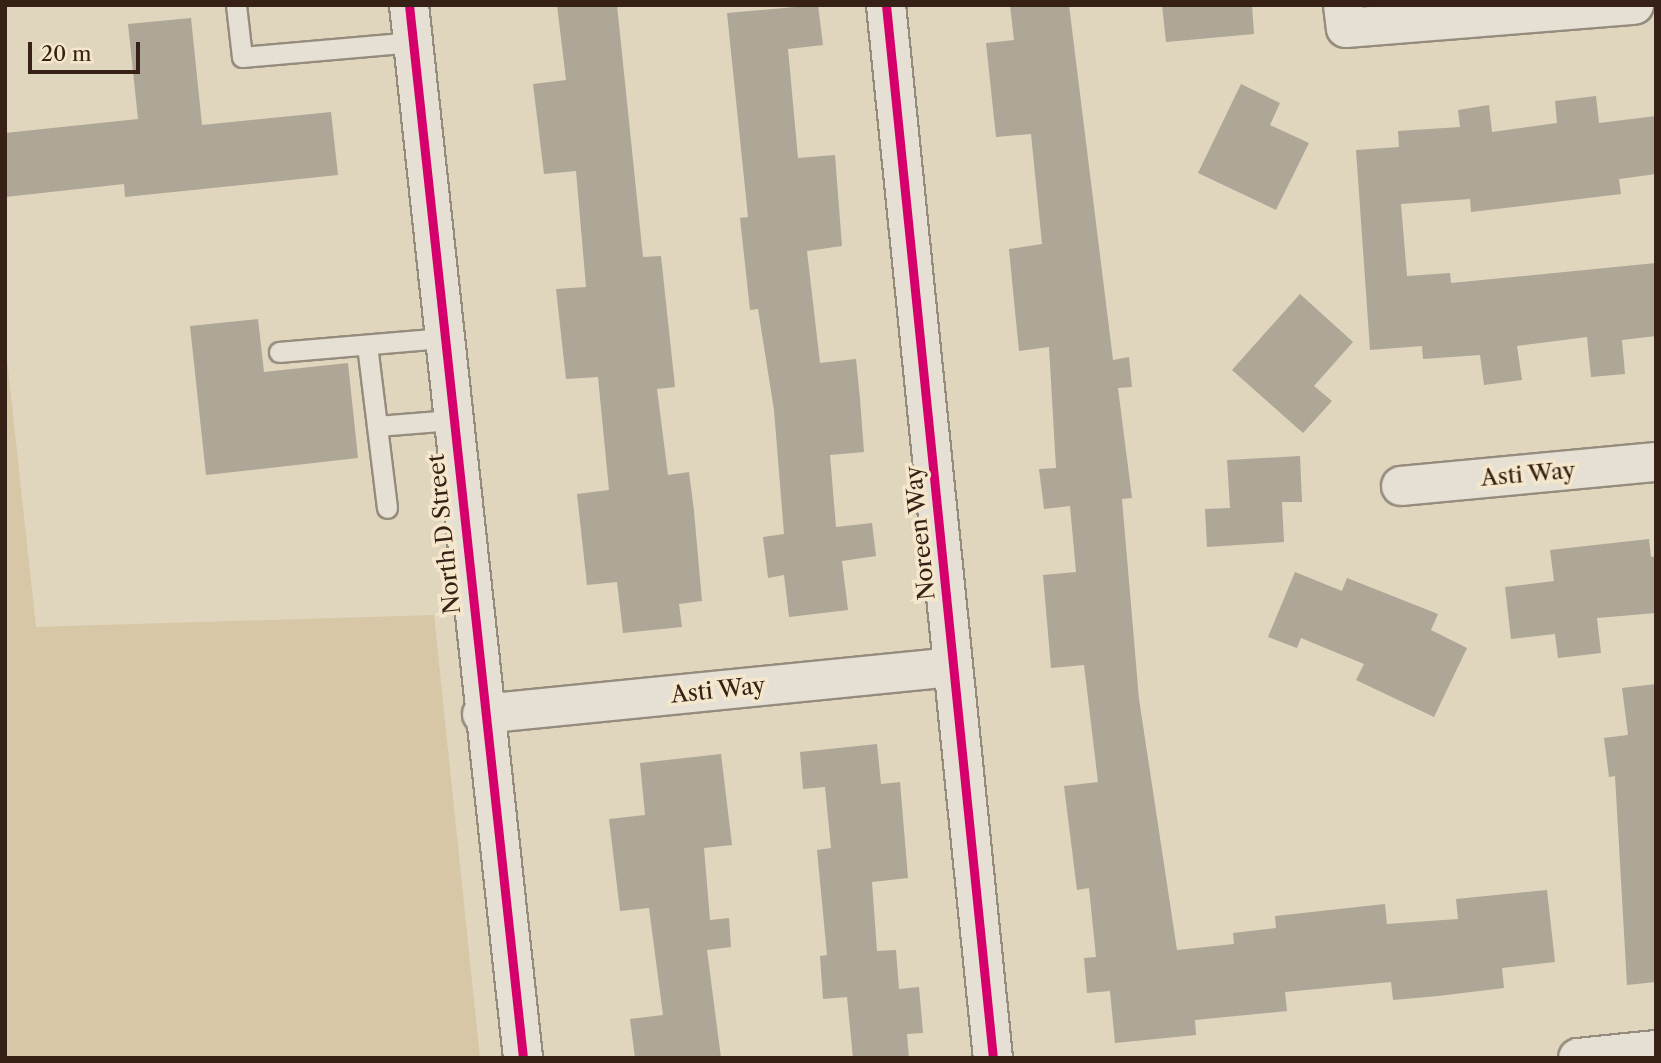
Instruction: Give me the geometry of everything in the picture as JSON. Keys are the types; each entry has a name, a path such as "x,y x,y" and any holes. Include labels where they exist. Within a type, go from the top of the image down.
{"street":[{"name":"North D Street","path":"409,5 482,714 523,1058"},
{"name":"Noreen Way","path":"886,5 993,1058"},
{"path":"1344,17 1634,5"},
{"name":"Asti Way","path":"1401,485 1656,462"},
{"name":"Asti Way","path":"482,714 953,667"},
{"path":"1578,1058 1656,1050"}],"lane":[{"path":"236,5 242,57 413,42"},
{"path":"279,352 443,338"},
{"path":"367,345 387,508"},
{"path":"377,426 452,420"}],"shaded area":[{"path":"5,341 36,627 434,615 480,1058 5,1058"}],"building":[{"path":"557,5 617,5 643,257 661,256 675,387 657,389 668,475 689,472 694,511 702,601 679,604 682,627 623,633 617,582 587,585 577,494 609,490 598,377 566,379 556,289 586,287 576,171 544,174 533,84 566,80"},
{"path":"818,5 823,45 788,49 798,158 835,155 842,246 807,251 820,363 856,359 864,452 830,455 836,527 872,523 876,556 842,561 848,610 789,617 784,575 768,578 763,537 784,534 774,410 758,309 750,310 740,218 748,217 727,13"},
{"path":"1010,5 1069,5 1113,360 1129,357 1132,387 1118,388 1132,498 1122,499 1139,699 1177,950 1234,944 1233,933 1276,928 1275,916 1385,904 1387,924 1458,919 1456,899 1547,890 1555,962 1502,968 1504,988 1438,996 1393,1000 1391,982 1285,992 1287,1011 1195,1020 1196,1035 1115,1043 1110,991 1087,993 1084,958 1096,957 1089,888 1077,890 1064,786 1098,782 1084,665 1051,668 1043,575 1076,572 1070,506 1044,509 1039,469 1056,468 1049,347 1019,351 1009,249 1042,244 1031,134 996,137 986,43 1014,40"},
{"path":"1162,5 1252,5 1254,34 1166,42"},
{"path":"191,18 202,125 331,112 338,175 125,197 124,184 5,197 5,133 138,119 128,24"},
{"path":"1241,84 1280,103 1270,125 1309,143 1276,210 1198,173"},
{"path":"1596,96 1599,123 1656,116 1656,174 1619,179 1621,194 1471,212 1470,199 1401,204 1407,276 1450,273 1451,283 1656,263 1656,336 1622,340 1625,374 1591,377 1587,337 1517,346 1522,380 1484,385 1480,355 1423,359 1422,346 1370,350 1356,150 1399,147 1398,131 1460,127 1458,110 1489,105 1492,132 1557,123 1555,101"},
{"path":"1300,294 1353,342 1314,386 1332,401 1303,433 1232,370"},
{"path":"258,319 264,372 348,363 358,458 206,475 190,326"},
{"path":"1300,456 1302,502 1282,502 1284,542 1207,547 1205,509 1230,508 1227,460"},
{"path":"1649,539 1651,557 1656,556 1656,613 1597,618 1601,653 1558,658 1555,634 1511,639 1505,587 1554,581 1550,550"},
{"path":"1295,572 1342,591 1347,578 1438,614 1431,630 1467,648 1434,717 1356,680 1364,664 1301,638 1297,648 1268,637"},
{"path":"1656,684 1656,982 1627,985 1615,776 1609,777 1604,738 1628,735 1622,688"},
{"path":"877,744 881,784 900,782 908,878 872,882 877,951 896,950 899,989 919,987 923,1033 907,1034 909,1058 853,1058 847,997 823,999 820,956 827,955 817,850 831,848 825,787 803,789 800,752"},
{"path":"721,754 732,845 704,848 710,920 729,918 731,947 707,950 721,1058 635,1058 630,1019 663,1015 649,908 620,911 609,819 645,815 640,763"}],"cycle path":[{"path":"409,5 523,1058"},
{"path":"886,5 993,1058"}]}
